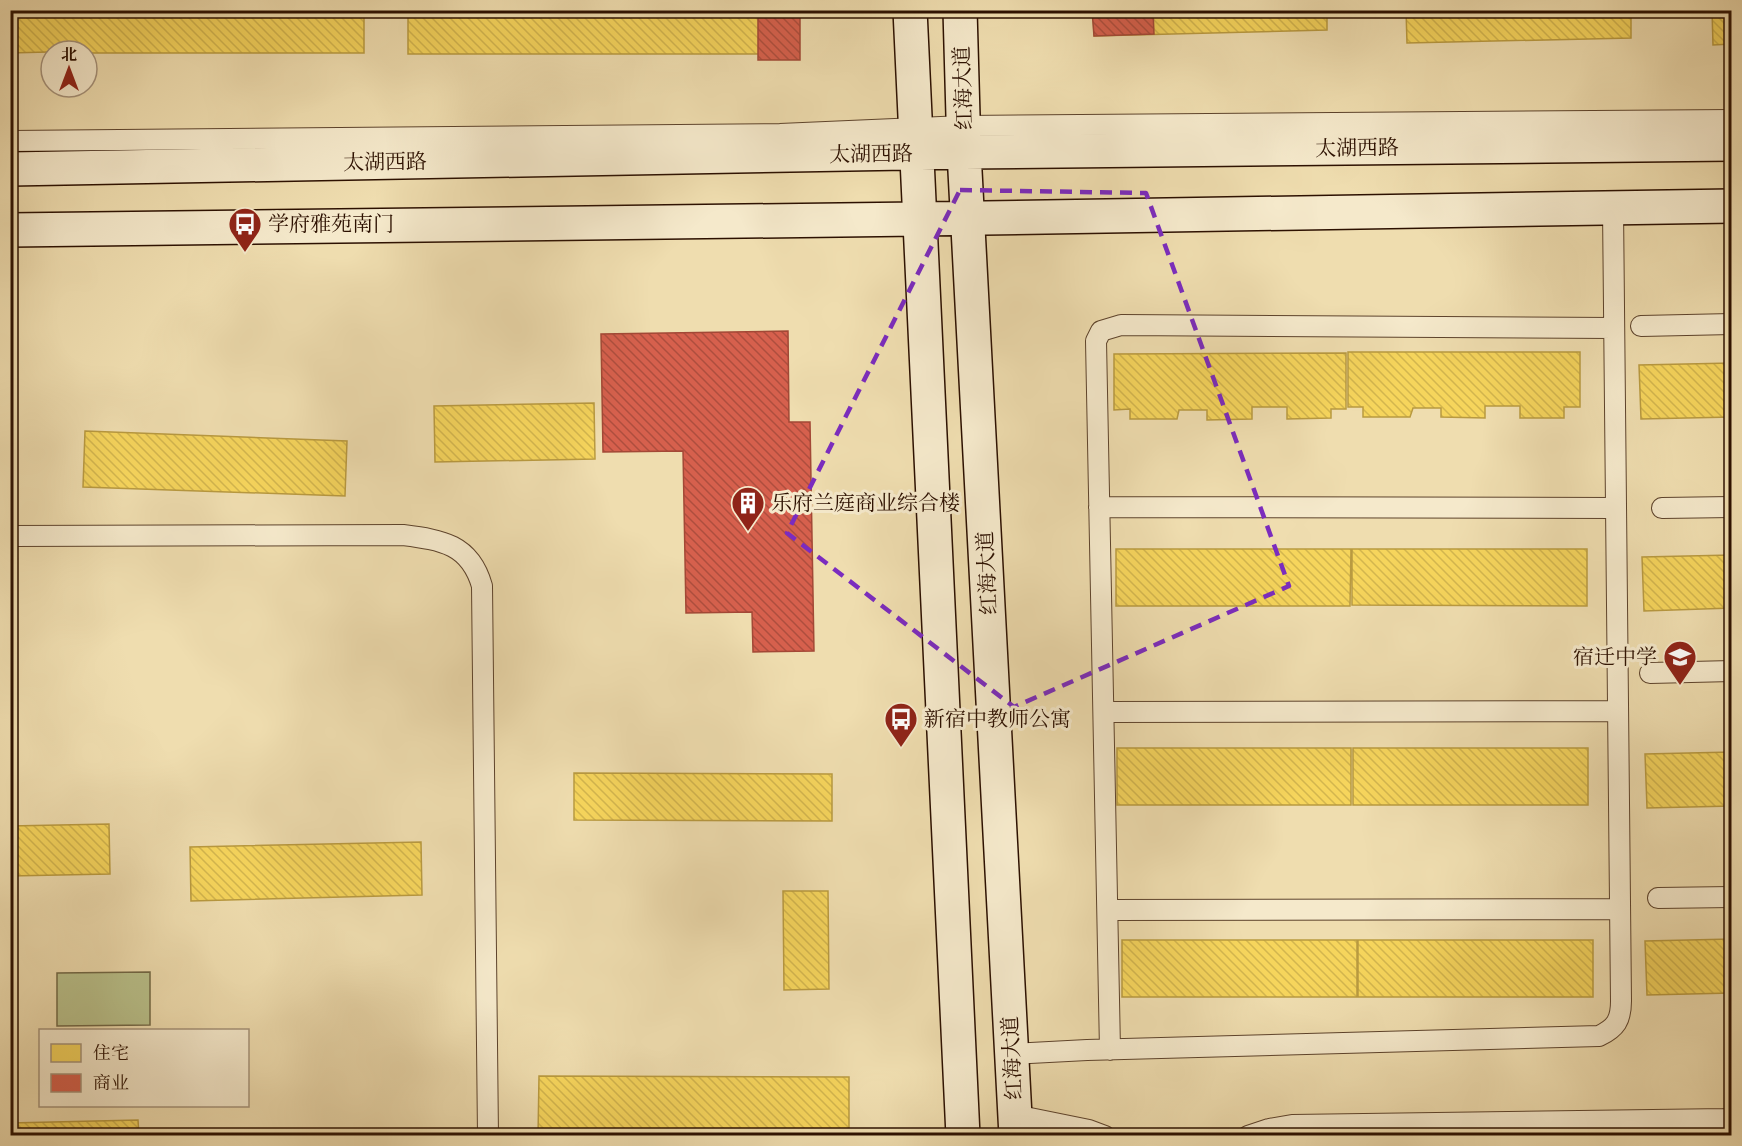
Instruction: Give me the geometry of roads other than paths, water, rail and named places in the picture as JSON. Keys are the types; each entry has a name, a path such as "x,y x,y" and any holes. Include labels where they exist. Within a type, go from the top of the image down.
{"street":[{"path":"910,10 918,219 963,1136"},
{"name":"红海大道","path":"960,10 964,139 1016,1125"},
{"name":"太湖西路","path":"10,169 964,139 1731,144"},
{"path":"10,230 1731,206"}],"lane":[{"path":"964,139 1731,120"},
{"path":"10,141 780,134 915,140"},
{"path":"1012,1054 1599,1036 1617,1025 1621,1012 1613,208"},
{"path":"1641,326 1731,324"},
{"path":"1110,1050 1096,341 1101,331 1121,325 1614,328"},
{"path":"1099,507 1616,508"},
{"path":"1662,508 1731,507"},
{"path":"10,536 403,535 434,539 458,548 477,569 482,586 488,1136"},
{"path":"1650,673 1731,671"},
{"path":"1104,712 1618,711"},
{"path":"1658,898 1731,897"},
{"path":"1107,910 1620,909"},
{"path":"1248,1136 1292,1125 1658,1121 1731,1118"},
{"path":"1016,1125 1089,1130 1105,1136"}],"place":[{"name":"学府雅苑南门","path":"245,253"},
{"name":"乐府兰庭商业综合楼","path":"748,532"},
{"name":"宿迁中学","path":"1680,686"},
{"name":"新宿中教师公寓","path":"901,748"}]}
